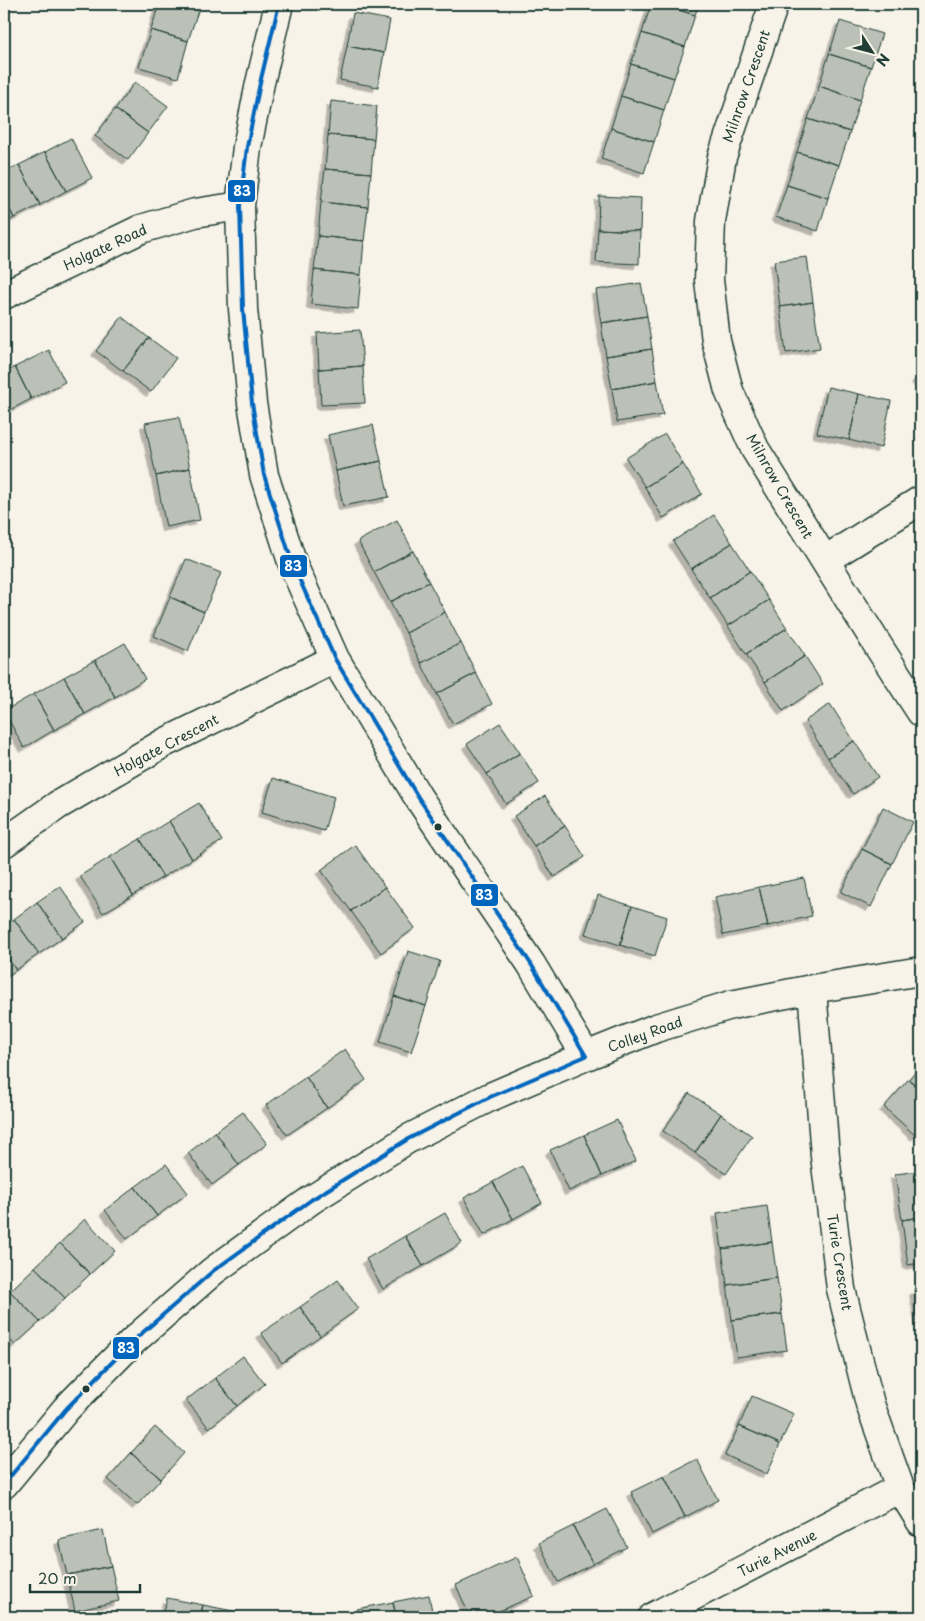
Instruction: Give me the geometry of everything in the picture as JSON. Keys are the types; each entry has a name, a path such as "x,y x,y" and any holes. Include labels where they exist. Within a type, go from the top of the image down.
{"street":[{"path":"279,4 260,82 249,138 240,206 242,309 252,403 264,475 294,565 335,659 418,797 531,964 586,1056"},
{"name":"Milnrow Crescent","path":"774,4 722,157 711,221 709,280 716,340 730,391 755,448 921,712"},
{"name":"Holgate Road","path":"4,295 141,229 195,212 240,206"},
{"path":"824,560 921,500"},
{"name":"Holgate Crescent","path":"4,844 58,805 164,744 335,659"},
{"name":"Colley Road","path":"4,1484 66,1409 133,1341 214,1270 311,1200 408,1139 490,1097 656,1028 731,1005 812,989 921,972"},
{"name":"Turie Crescent","path":"812,989 825,1156 841,1289 870,1404 900,1488 921,1522"},
{"name":"Turie Avenue","path":"653,1617 900,1488"}],"building":[{"path":"159,4 200,5 188,41 151,30"},
{"path":"651,4 659,4 695,15 685,47 642,33"},
{"path":"659,4 699,4 695,15"},
{"path":"353,13 390,20 384,53 347,46"},
{"path":"840,21 882,34 871,67 829,54"},
{"path":"151,30 188,41 178,78 139,67"},
{"path":"642,33 685,47 674,78 631,64"},
{"path":"347,46 384,53 378,87 340,80"},
{"path":"829,54 871,67 860,100 819,86"},
{"path":"631,64 674,78 664,110 621,96"},
{"path":"135,82 168,106 148,133 115,109"},
{"path":"819,86 860,100 850,132 808,119"},
{"path":"621,96 664,110 654,142 611,128"},
{"path":"331,101 377,106 374,139 328,135"},
{"path":"115,109 148,133 128,160 95,136"},
{"path":"808,119 850,132 839,165 797,152"},
{"path":"611,128 654,142 644,173 601,159"},
{"path":"328,135 374,139 371,173 325,169"},
{"path":"71,138 92,178 66,191 45,152"},
{"path":"45,152 66,191 40,205 19,165"},
{"path":"797,152 839,165 828,198 787,185"},
{"path":"19,165 40,205 14,218 4,198 4,173"},
{"path":"325,169 371,173 368,207 321,202"},
{"path":"787,185 828,198 818,231 776,217"},
{"path":"599,196 641,198 640,231 598,229"},
{"path":"4,198 14,218 4,224"},
{"path":"321,202 368,207 364,241 318,236"},
{"path":"598,229 640,231 639,264 596,262"},
{"path":"318,236 364,241 361,275 314,270"},
{"path":"807,257 813,302 780,307 774,261"},
{"path":"314,270 361,275 358,309 311,304"},
{"path":"641,283 647,316 601,323 596,290"},
{"path":"813,302 820,348 786,353 780,307"},
{"path":"647,316 652,349 606,356 601,323"},
{"path":"122,317 149,338 123,371 96,351"},
{"path":"360,330 363,366 319,369 317,333"},
{"path":"149,338 176,358 151,392 123,371"},
{"path":"652,349 657,381 612,389 606,356"},
{"path":"49,350 65,382 31,399 15,367"},
{"path":"363,366 365,403 321,405 319,369"},
{"path":"15,367 31,399 4,413 4,373"},
{"path":"921,374 921,385 916,378"},
{"path":"657,381 663,415 617,422 612,389"},
{"path":"828,387 859,394 849,440 817,433"},
{"path":"859,394 891,401 881,448 849,440"},
{"path":"179,417 190,468 156,476 145,423"},
{"path":"373,425 381,461 336,471 328,435"},
{"path":"665,434 683,464 645,487 626,458"},
{"path":"381,461 389,497 343,506 336,471"},
{"path":"683,464 702,494 663,518 645,487"},
{"path":"190,468 200,520 166,527 156,476"},
{"path":"714,515 732,543 691,569 673,541"},
{"path":"397,520 413,551 374,572 358,541"},
{"path":"732,543 750,571 710,598 691,569"},
{"path":"413,551 429,582 390,602 374,572"},
{"path":"186,559 221,573 204,612 170,597"},
{"path":"750,571 769,600 728,626 710,598"},
{"path":"429,582 445,612 406,633 390,602"},
{"path":"170,597 204,612 188,651 154,636"},
{"path":"769,600 787,628 746,654 728,626"},
{"path":"445,612 461,643 421,663 406,633"},
{"path":"787,628 805,656 765,682 746,654"},
{"path":"125,643 145,679 115,697 95,660"},
{"path":"461,643 476,673 437,694 421,663"},
{"path":"805,656 823,684 783,711 765,682"},
{"path":"95,660 115,697 85,714 64,677"},
{"path":"476,673 492,704 453,724 437,694"},
{"path":"64,677 85,714 54,730 34,694"},
{"path":"34,694 54,730 24,748 4,711"},
{"path":"830,704 854,741 828,758 805,721"},
{"path":"500,723 520,753 487,774 467,744"},
{"path":"854,741 878,777 853,794 828,758"},
{"path":"520,753 539,783 506,804 487,774"},
{"path":"273,778 334,797 324,831 262,812"},
{"path":"545,796 565,826 534,846 514,816"},
{"path":"199,803 222,841 192,859 169,821"},
{"path":"883,807 913,822 892,864 862,849"},
{"path":"169,821 192,859 163,877 140,839"},
{"path":"565,826 585,857 554,877 534,846"},
{"path":"140,839 163,877 133,895 110,857"},
{"path":"355,845 385,887 351,911 321,870"},
{"path":"862,849 892,864 871,907 841,892"},
{"path":"110,857 133,895 103,913 80,876"},
{"path":"804,878 812,916 768,926 759,887"},
{"path":"60,886 85,922 62,938 37,902"},
{"path":"385,887 415,928 381,953 351,911"},
{"path":"759,887 768,926 723,935 715,897"},
{"path":"598,895 632,906 620,945 585,934"},
{"path":"37,902 62,938 39,954 14,919"},
{"path":"632,906 667,917 655,956 620,945"},
{"path":"14,919 39,954 16,970 4,953 4,926"},
{"path":"408,951 440,961 426,1006 394,996"},
{"path":"4,953 16,970 4,979"},
{"path":"394,996 426,1006 411,1052 380,1042"},
{"path":"345,1049 366,1080 327,1108 306,1077"},
{"path":"921,1065 921,1090 909,1079"},
{"path":"306,1077 327,1108 287,1135 266,1105"},
{"path":"909,1079 921,1090 921,1130 916,1136 884,1107"},
{"path":"689,1093 721,1114 695,1153 663,1131"},
{"path":"243,1112 267,1144 239,1165 215,1132"},
{"path":"721,1114 752,1136 726,1174 695,1153"},
{"path":"617,1120 636,1161 602,1176 584,1135"},
{"path":"215,1132 239,1165 212,1185 188,1153"},
{"path":"584,1135 602,1176 569,1191 550,1150"},
{"path":"166,1164 188,1193 157,1216 135,1187"},
{"path":"522,1166 542,1203 513,1219 493,1182"},
{"path":"921,1171 921,1217 902,1220 895,1174"},
{"path":"493,1182 513,1219 484,1235 464,1198"},
{"path":"135,1187 157,1216 127,1239 105,1210"},
{"path":"767,1206 772,1242 722,1249 717,1213"},
{"path":"445,1213 462,1243 423,1266 405,1236"},
{"path":"921,1217 921,1263 908,1265 902,1220"},
{"path":"85,1219 115,1251 90,1274 60,1243"},
{"path":"405,1236 423,1266 383,1289 366,1259"},
{"path":"772,1242 777,1278 727,1285 722,1249"},
{"path":"60,1243 90,1274 65,1298 35,1267"},
{"path":"35,1267 65,1298 40,1322 10,1291"},
{"path":"777,1278 782,1314 732,1320 727,1285"},
{"path":"338,1280 358,1309 320,1336 300,1307"},
{"path":"921,1289 921,1322 920,1323 914,1290"},
{"path":"10,1291 40,1322 15,1345 4,1333 4,1297"},
{"path":"300,1307 320,1336 282,1363 261,1333"},
{"path":"782,1314 787,1350 737,1357 732,1320"},
{"path":"243,1356 265,1384 237,1406 215,1378"},
{"path":"215,1378 237,1406 209,1428 186,1400"},
{"path":"752,1396 794,1414 780,1444 739,1426"},
{"path":"739,1426 780,1444 767,1474 725,1455"},
{"path":"155,1427 184,1453 161,1479 131,1453"},
{"path":"131,1453 161,1479 137,1505 108,1479"},
{"path":"697,1459 718,1500 685,1517 664,1476"},
{"path":"664,1476 685,1517 652,1534 631,1492"},
{"path":"607,1509 627,1547 593,1564 573,1526"},
{"path":"573,1526 593,1564 558,1582 539,1543"},
{"path":"103,1530 111,1566 67,1575 59,1540"},
{"path":"517,1557 534,1596 485,1617 470,1617 456,1585"},
{"path":"111,1566 119,1601 75,1611 67,1575"},
{"path":"429,1595 433,1617 396,1617 393,1602"},
{"path":"167,1598 203,1605 200,1617 163,1617"},
{"path":"393,1602 396,1617 359,1617 357,1609"},
{"path":"203,1605 238,1612 237,1617 200,1617"},
{"path":"335,1616 335,1617 301,1617"}],"transit line":[{"name":"83","path":"279,4 247,147 240,206 243,309 252,403 264,475 293,565 335,659 418,797 531,964 586,1056"},
{"name":"83","path":"4,1484 66,1409 133,1341 213,1271 311,1200 408,1139 490,1097 586,1056"}]}
